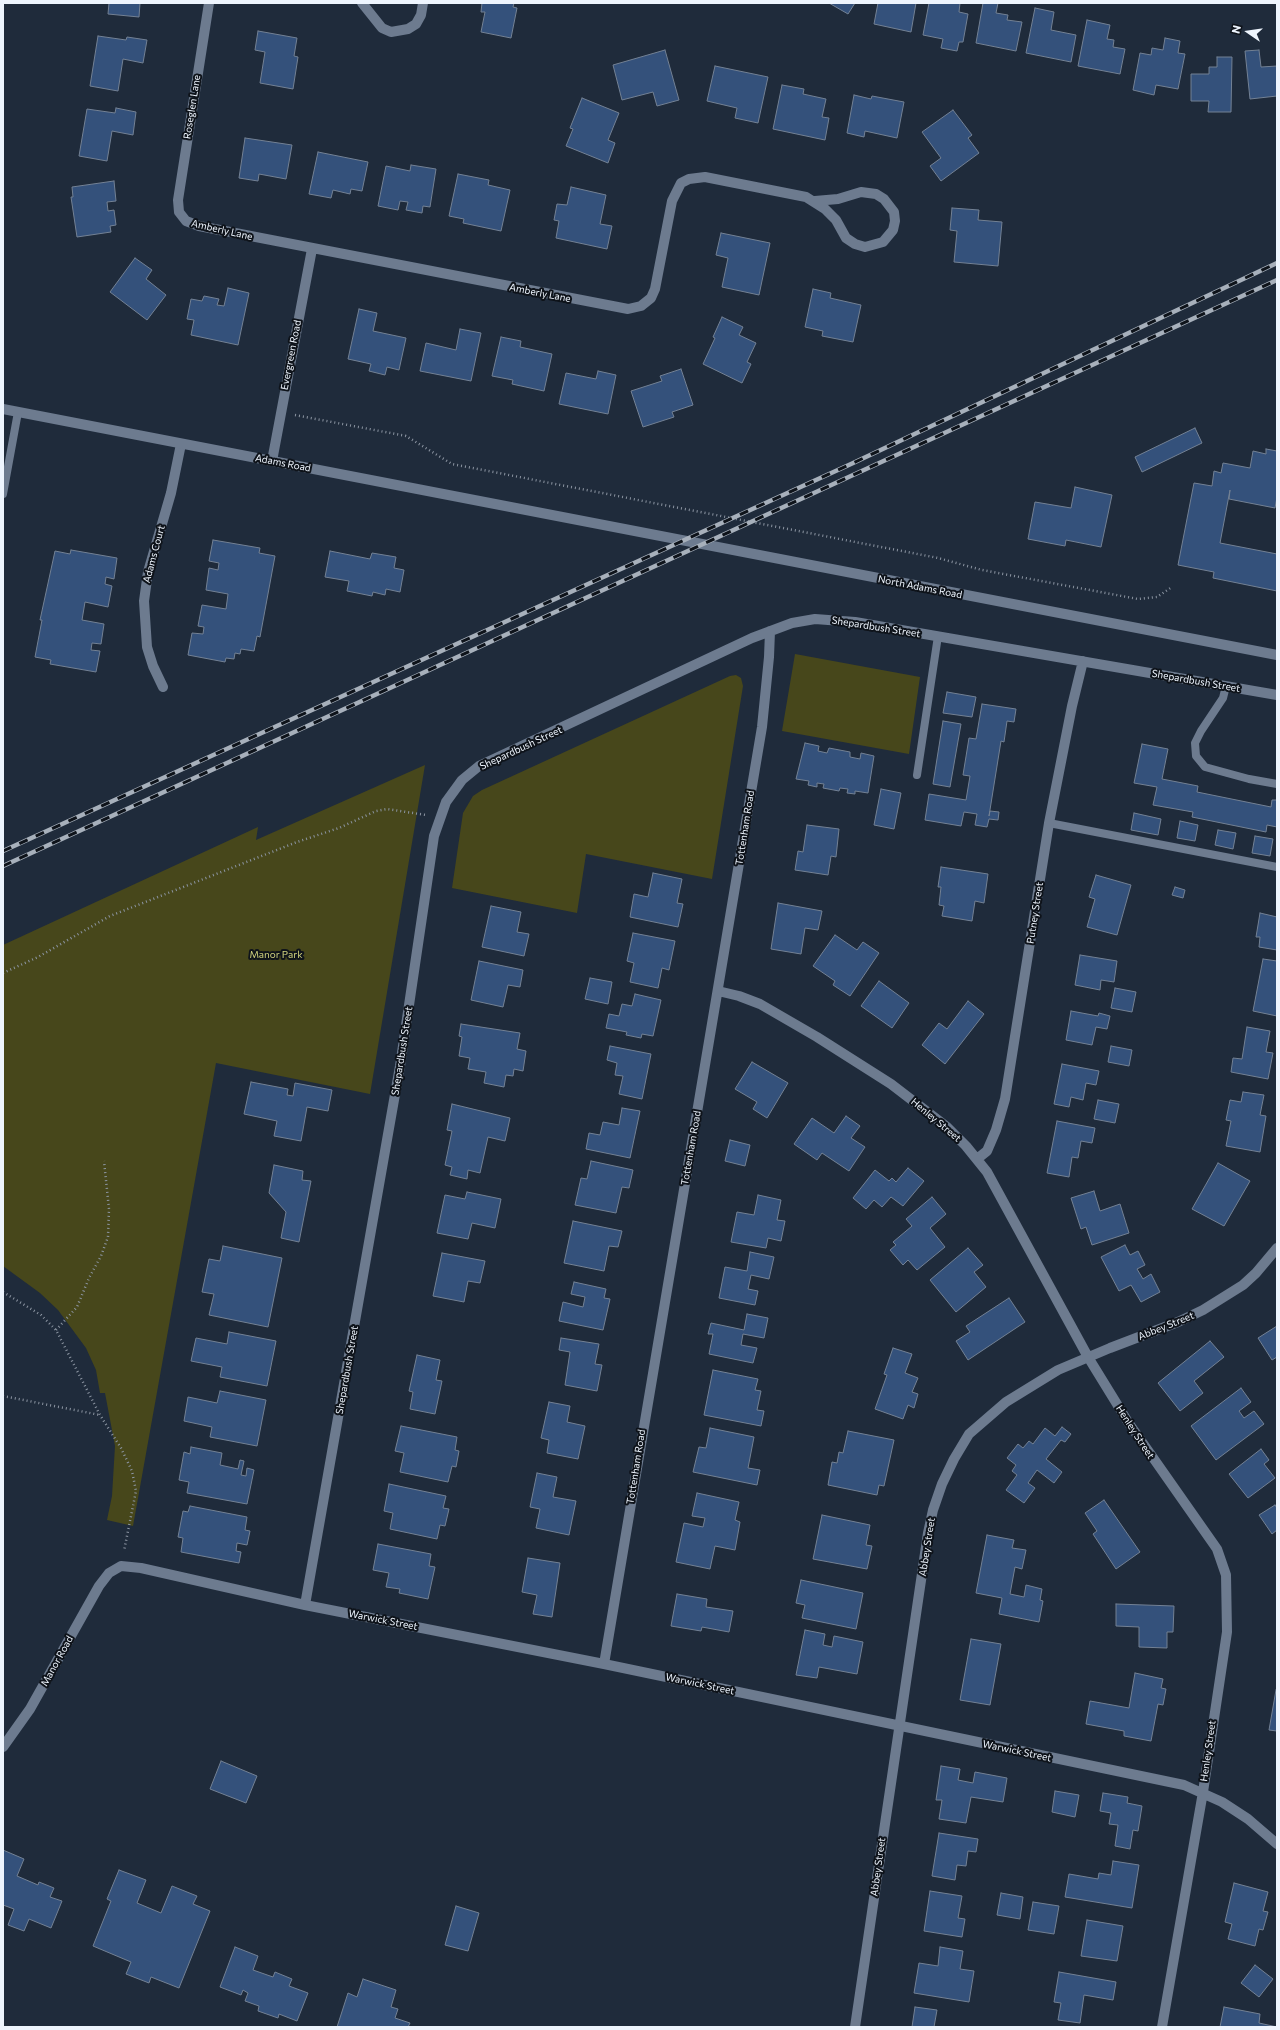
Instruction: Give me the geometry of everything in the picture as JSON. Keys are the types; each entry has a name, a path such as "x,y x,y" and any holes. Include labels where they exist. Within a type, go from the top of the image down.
{"street":[{"name":"Roseglen Lane","path":"179,212 180,185 209,3"},
{"path":"362,3 382,28 391,32 408,29 416,24 421,16 423,3"},
{"name":"Amberly Lane","path":"179,212 186,222 199,226 628,309 641,306 651,298 672,201 681,183 689,179 704,177 806,197 815,201 836,220 846,238 855,244 865,247 875,246 883,242 893,230 895,221 894,212 884,199 876,194 861,192 838,199 815,201"},
{"name":"Evergreen Road","path":"272,461 312,249"},
{"name":"Adams Road","path":"3,409 563,518"},
{"name":"Adams Court","path":"163,687 153,666 147,647 144,601 148,572 171,493 181,444"},
{"name":"North Adams Road","path":"563,518 1277,655"},
{"name":"Shepardbush Street","path":"305,1605 398,1074 433,843 440,816 446,802 462,780 479,766 770,631 804,620 834,619 1277,695"},
{"name":"Tottenham Road","path":"604,1664 762,727 770,657 770,631"},
{"name":"Putney Street","path":"977,1159 987,1151 996,1130 1005,1099 1049,823 1082,661"},
{"name":"Henley Street","path":"718,991 739,996 760,1004 891,1084 947,1127 977,1159 987,1172 1088,1357 1150,1454 1217,1549 1226,1575 1227,1632 1203,1792 1162,2027"},
{"name":"Abbey Street","path":"855,2027 899,1726 933,1510 942,1484 954,1459 969,1434 1006,1402 1058,1370 1178,1322 1203,1310 1242,1285 1256,1273 1277,1248"},
{"name":"Warwick Street","path":"121,1566 141,1568 305,1605 604,1664 1184,1785 1203,1792 1248,1819 1277,1844"},
{"name":"Manor Road","path":"3,1747 30,1709 99,1586 109,1573 121,1566"}],"lane":[{"path":"3,494 18,412"},
{"path":"917,775 938,636"},
{"path":"1226,686 1223,698 1201,731 1195,743 1196,756 1205,767 1249,779 1277,784"},
{"path":"1049,823 1277,867"}],"path":[{"path":"294,415 406,436 452,464 938,558 982,570 1138,599 1157,597 1172,587"},
{"path":"3,973 38,957 110,916 297,842 339,828 376,811 387,809 440,816"},
{"path":"56,1330 77,1307 88,1278 101,1256 108,1237 109,1209 104,1161"},
{"path":"3,1292 41,1316 56,1330 100,1415 121,1448 132,1471 136,1491 121,1566"},
{"path":"3,1396 100,1415"}],"green space":[{"path":"795,654 920,677 909,754 782,731"},
{"path":"736,675 741,678 743,686 712,879 586,854 577,913 452,888 463,813 473,796 482,790 730,676"},
{"name":"Manor Park","path":"425,765 370,1094 216,1063 133,1526 107,1520 112,1496 115,1446 105,1393 100,1393 96,1370 86,1348 58,1310 40,1293 3,1266 3,945 258,827 256,840"}],"building":[{"path":"109,3 140,3 139,17 108,14"},
{"path":"482,3 514,3 513,7 517,8 511,38 481,32 485,12 481,12"},
{"path":"829,3 855,3 848,14"},
{"path":"878,3 916,3 911,32 874,24"},
{"path":"929,3 960,3 959,12 968,14 963,42 959,42 957,51 941,48 943,39 923,35"},
{"path":"983,3 998,3 996,13 1008,15 1007,20 1022,22 1016,51 976,43"},
{"path":"1035,8 1054,12 1051,30 1076,35 1071,62 1026,53"},
{"path":"1087,20 1110,25 1107,39 1114,40 1113,47 1125,49 1120,74 1078,66"},
{"path":"258,31 297,38 294,56 298,57 293,89 260,83 265,52 255,50"},
{"path":"98,36 126,40 127,37 147,40 143,63 123,59 118,91 90,86"},
{"path":"1165,38 1180,41 1178,53 1185,54 1178,89 1156,85 1154,95 1133,90 1140,53 1151,55 1152,48 1163,50"},
{"path":"665,50 679,100 657,106 653,92 622,100 613,65"},
{"path":"1259,50 1261,67 1277,66 1277,96 1250,99 1245,51"},
{"path":"1217,57 1232,57 1231,112 1208,112 1209,101 1191,101 1191,74 1209,74 1209,67 1217,67"},
{"path":"715,66 768,77 758,123 735,118 737,108 707,101"},
{"path":"782,85 804,89 803,94 826,99 822,117 829,118 825,140 773,129"},
{"path":"854,95 871,99 872,96 904,102 897,138 865,131 864,137 847,133"},
{"path":"582,98 619,113 608,140 615,143 608,163 566,146 573,129 570,128"},
{"path":"116,108 136,112 133,135 112,131 107,161 79,156 87,109 115,113"},
{"path":"953,110 972,135 968,138 979,153 941,181 930,166 941,158 922,132"},
{"path":"245,138 292,145 286,179 259,174 258,181 239,178"},
{"path":"318,152 368,162 362,191 351,189 350,194 333,190 331,198 309,194"},
{"path":"411,165 436,169 430,207 423,206 422,213 406,210 408,202 400,201 398,210 378,206 386,166 410,171"},
{"path":"458,174 489,180 488,185 510,190 501,231 463,223 464,219 449,216"},
{"path":"114,181 116,201 107,202 108,211 114,210 116,225 110,226 111,232 77,237 71,197 73,197 72,187"},
{"path":"571,187 606,195 600,224 612,226 607,249 556,238 559,221 554,220 557,204 567,205"},
{"path":"952,208 979,210 978,220 1002,222 998,266 954,262 957,231 950,230"},
{"path":"721,233 770,243 759,295 722,287 728,258 716,255"},
{"path":"135,258 152,270 146,279 166,295 147,320 110,292"},
{"path":"228,288 249,293 238,345 191,335 194,320 187,319 191,299 202,301 204,296 219,299 217,305 224,306"},
{"path":"813,289 831,293 830,298 861,305 853,342 822,336 823,331 805,327"},
{"path":"359,309 377,313 373,331 406,338 399,370 387,367 385,375 369,371 371,364 348,359"},
{"path":"722,317 743,327 739,335 756,343 747,362 751,364 742,383 703,364 715,338 713,337"},
{"path":"460,329 481,333 471,381 420,371 426,343 456,350"},
{"path":"501,337 521,341 520,347 552,354 544,391 512,384 513,380 492,376"},
{"path":"681,369 693,405 672,412 674,417 643,427 631,391 662,381 660,376"},
{"path":"598,371 616,375 608,414 559,404 566,373 596,379"},
{"path":"1195,428 1202,443 1142,472 1135,457"},
{"path":"1266,449 1277,451 1277,497 1275,508 1229,499 1230,490 1220,543 1277,554 1277,591 1213,578 1214,572 1178,565 1194,483 1212,486 1214,471 1221,473 1223,463 1250,468 1253,451 1266,454"},
{"path":"1075,487 1112,495 1101,547 1066,540 1065,546 1028,539 1035,502 1071,508"},
{"path":"213,540 260,548 259,553 275,556 260,637 257,636 254,651 241,649 240,654 235,653 234,659 226,658 225,662 188,655 192,633 203,634 204,627 198,626 202,605 226,609 228,594 206,590 209,568 218,570 219,563 209,561"},
{"path":"71,550 117,558 114,579 106,577 105,584 112,586 108,607 85,602 82,620 104,624 101,644 92,643 91,650 100,651 96,672 50,664 51,660 35,657 42,620 40,620 55,551 70,554"},
{"path":"330,551 370,559 372,553 396,557 394,568 404,570 400,592 386,589 385,595 373,592 372,596 347,591 349,581 325,577"},
{"path":"947,692 976,697 972,717 943,713"},
{"path":"982,704 1016,709 1014,722 1007,721 1004,742 1001,741 989,816 990,811 999,812 998,820 989,819 987,827 975,825 977,814 964,812 961,826 925,820 929,794 966,800 970,776 963,775 969,738 976,739"},
{"path":"943,721 961,724 950,787 933,784"},
{"path":"805,743 819,746 818,751 827,753 829,748 850,752 850,757 860,759 861,753 874,756 868,793 855,791 855,794 847,793 848,789 840,788 839,791 823,788 824,784 817,783 817,787 808,785 809,781 796,779"},
{"path":"1142,744 1168,749 1162,779 1198,786 1197,792 1271,807 1272,800 1277,800 1277,827 1267,825 1266,832 1192,817 1193,812 1153,805 1157,787 1134,783"},
{"path":"881,789 901,793 894,829 874,825"},
{"path":"1134,813 1161,819 1158,835 1131,830"},
{"path":"1180,821 1198,825 1195,841 1177,838"},
{"path":"807,825 839,829 836,857 831,856 828,875 795,870 798,851 803,852"},
{"path":"1218,830 1236,833 1233,849 1215,845"},
{"path":"1255,836 1273,839 1270,856 1252,853"},
{"path":"941,867 988,874 984,903 975,901 972,921 942,916 944,906 939,905 941,887 938,887"},
{"path":"653,873 682,879 677,903 683,904 678,927 630,917 634,894 648,897"},
{"path":"1096,875 1131,885 1117,935 1087,927 1095,899 1089,897"},
{"path":"1175,887 1185,890 1183,898 1172,895"},
{"path":"778,903 822,911 818,930 805,928 801,954 771,949"},
{"path":"491,906 521,912 517,932 529,934 524,956 482,947"},
{"path":"1260,913 1277,917 1277,950 1259,947 1260,937 1256,937"},
{"path":"633,933 675,941 669,970 662,968 658,988 630,982 634,963 627,961"},
{"path":"835,935 857,950 863,942 879,953 850,996 833,985 835,981 813,966"},
{"path":"1080,955 1117,961 1114,982 1101,980 1100,990 1075,985"},
{"path":"1263,959 1277,961 1277,1016 1253,1011"},
{"path":"479,961 523,970 520,987 508,985 503,1007 471,1000"},
{"path":"590,978 612,982 608,1004 585,999"},
{"path":"879,981 909,1003 892,1028 861,1006"},
{"path":"1115,988 1136,992 1132,1012 1111,1008"},
{"path":"635,994 661,1000 653,1036 642,1034 641,1038 626,1035 627,1032 606,1028 609,1014 619,1016 622,1004 632,1006"},
{"path":"968,1001 984,1014 945,1064 922,1045 939,1023 947,1029"},
{"path":"1071,1011 1098,1016 1099,1013 1110,1016 1107,1029 1096,1027 1092,1045 1066,1040"},
{"path":"461,1024 520,1033 517,1049 526,1051 523,1071 514,1069 513,1076 506,1075 504,1087 484,1083 486,1072 468,1069 470,1058 459,1056 462,1037 459,1036"},
{"path":"1247,1027 1270,1031 1266,1052 1273,1053 1268,1079 1231,1072 1233,1058 1242,1059"},
{"path":"610,1046 651,1054 642,1099 619,1094 623,1076 615,1075 617,1063 607,1060"},
{"path":"1111,1046 1132,1050 1129,1066 1108,1062"},
{"path":"752,1062 788,1083 767,1118 753,1109 757,1102 735,1089"},
{"path":"1062,1064 1099,1071 1096,1085 1086,1083 1083,1100 1071,1097 1069,1107 1054,1104"},
{"path":"251,1082 288,1089 287,1095 293,1096 295,1083 332,1090 328,1111 307,1107 301,1141 274,1136 277,1121 244,1114"},
{"path":"1243,1092 1264,1095 1260,1115 1266,1116 1260,1152 1226,1146 1231,1121 1226,1120 1230,1100 1241,1102"},
{"path":"1098,1100 1119,1104 1115,1123 1094,1119"},
{"path":"452,1104 510,1118 505,1141 488,1137 480,1173 468,1170 467,1179 450,1175 452,1167 445,1165 452,1131 447,1130"},
{"path":"622,1108 640,1111 630,1158 586,1149 589,1133 600,1135 603,1122 619,1125"},
{"path":"846,1116 860,1126 851,1138 865,1147 849,1171 822,1153 817,1160 794,1144 812,1118 834,1133"},
{"path":"1057,1121 1095,1128 1092,1143 1081,1141 1078,1158 1072,1157 1069,1177 1047,1173"},
{"path":"730,1140 750,1145 745,1166 725,1161"},
{"path":"591,1161 633,1170 629,1188 622,1187 616,1213 575,1205 581,1178 587,1179"},
{"path":"1218,1163 1250,1181 1224,1226 1192,1209"},
{"path":"274,1165 303,1171 302,1180 311,1181 299,1242 281,1238 286,1212 269,1193"},
{"path":"908,1168 924,1181 903,1206 891,1197 882,1207 874,1200 866,1209 853,1198 875,1170 889,1181 892,1178 896,1182"},
{"path":"1094,1191 1100,1211 1120,1204 1129,1233 1092,1245 1086,1227 1081,1229 1071,1198"},
{"path":"467,1192 501,1199 495,1228 472,1223 468,1239 437,1233 445,1195 465,1199"},
{"path":"758,1195 781,1200 777,1220 785,1221 781,1241 768,1238 766,1248 731,1242 737,1212 754,1215"},
{"path":"932,1197 946,1214 930,1228 945,1247 917,1270 908,1260 903,1265 890,1250 896,1245 893,1242 912,1226 906,1219"},
{"path":"573,1221 622,1231 618,1247 609,1246 604,1271 564,1263"},
{"path":"1125,1245 1130,1255 1138,1251 1145,1265 1137,1269 1143,1279 1151,1274 1160,1292 1141,1302 1131,1285 1119,1291 1101,1257"},
{"path":"223,1246 282,1258 268,1327 209,1315 214,1294 202,1292 209,1259 220,1261"},
{"path":"968,1248 983,1265 974,1272 986,1287 956,1312 930,1280"},
{"path":"750,1252 774,1257 769,1279 751,1275 748,1289 758,1291 755,1305 719,1298 725,1267 747,1271"},
{"path":"442,1253 485,1261 480,1283 468,1281 464,1302 433,1296"},
{"path":"574,1282 606,1289 604,1298 610,1299 603,1330 559,1321 563,1302 583,1307 585,1297 571,1294"},
{"path":"1009,1298 1025,1322 968,1360 956,1341 970,1332 966,1326"},
{"path":"747,1314 768,1318 764,1338 743,1334 741,1345 757,1348 753,1363 709,1354 713,1334 708,1334 711,1323 744,1330"},
{"path":"1277,1326 1277,1357 1272,1360 1258,1338"},
{"path":"229,1332 276,1341 267,1386 220,1377 222,1367 191,1361 196,1338 227,1344"},
{"path":"561,1338 599,1344 595,1364 602,1365 597,1391 565,1385 570,1352 559,1350"},
{"path":"1210,1341 1224,1357 1194,1381 1203,1393 1180,1411 1158,1383"},
{"path":"893,1348 912,1354 905,1373 918,1378 912,1392 918,1394 914,1408 908,1405 903,1419 875,1409 887,1375 884,1374"},
{"path":"417,1355 440,1360 436,1380 442,1381 435,1414 410,1409 413,1392 409,1391"},
{"path":"713,1370 758,1379 755,1390 761,1391 757,1410 764,1411 761,1426 704,1415"},
{"path":"1241,1388 1251,1402 1239,1411 1244,1418 1254,1411 1264,1424 1216,1460 1191,1426"},
{"path":"220,1391 266,1400 257,1446 210,1437 212,1427 184,1421 188,1397 217,1403"},
{"path":"549,1402 570,1406 567,1422 585,1426 578,1459 547,1453 549,1440 541,1438"},
{"path":"401,1426 457,1437 455,1450 459,1451 456,1467 452,1466 448,1482 400,1472 404,1453 395,1451"},
{"path":"1062,1427 1071,1434 1065,1442 1061,1440 1046,1459 1062,1472 1054,1483 1037,1470 1028,1483 1035,1488 1024,1503 1006,1490 1017,1475 1012,1471 1016,1465 1007,1458 1018,1444 1023,1448 1029,1441 1033,1444 1045,1428 1055,1436"},
{"path":"710,1428 754,1437 748,1468 760,1470 757,1485 693,1472 699,1447 706,1448"},
{"path":"848,1431 894,1440 884,1486 879,1485 877,1495 828,1485 832,1462 837,1463 839,1452 843,1453"},
{"path":"191,1447 222,1453 220,1465 238,1469 240,1460 244,1461 241,1475 246,1476 247,1468 254,1470 247,1504 187,1493 189,1482 179,1480 184,1452 190,1454"},
{"path":"1261,1449 1269,1460 1264,1464 1275,1478 1248,1498 1229,1474"},
{"path":"537,1473 557,1477 553,1497 576,1501 569,1535 536,1528 540,1509 530,1507"},
{"path":"389,1484 446,1496 443,1508 449,1509 445,1526 440,1525 437,1539 390,1529 393,1513 384,1511"},
{"path":"697,1493 739,1502 735,1520 740,1522 735,1550 715,1546 710,1569 676,1562 684,1523 703,1527 705,1518 692,1516"},
{"path":"1104,1500 1140,1552 1116,1569 1093,1534 1097,1531 1085,1513"},
{"path":"1275,1505 1277,1508 1277,1530 1272,1534 1259,1515"},
{"path":"190,1506 247,1517 245,1530 250,1531 247,1545 237,1543 236,1551 241,1552 239,1563 181,1552 183,1538 178,1537 183,1511 188,1512"},
{"path":"822,1515 870,1525 866,1545 872,1546 867,1569 813,1559"},
{"path":"987,1535 1014,1540 1012,1548 1026,1550 1022,1569 1015,1567 1010,1594 1024,1597 1026,1585 1042,1589 1040,1600 1043,1601 1039,1622 999,1614 1002,1598 976,1593"},
{"path":"378,1544 431,1554 429,1566 435,1567 428,1599 399,1593 400,1589 386,1587 389,1573 373,1570"},
{"path":"528,1558 560,1563 552,1617 533,1614 537,1595 522,1592"},
{"path":"801,1580 863,1593 856,1629 802,1618 805,1605 796,1603"},
{"path":"677,1594 707,1599 706,1607 733,1611 729,1632 702,1627 701,1631 671,1626"},
{"path":"1116,1604 1174,1606 1173,1632 1167,1632 1167,1648 1139,1647 1139,1627 1116,1626"},
{"path":"805,1630 825,1634 823,1645 832,1647 834,1636 863,1642 857,1674 819,1667 817,1678 796,1675"},
{"path":"971,1639 1001,1644 990,1705 960,1700"},
{"path":"1135,1673 1163,1679 1161,1688 1166,1689 1163,1705 1158,1704 1151,1741 1124,1736 1124,1731 1086,1724 1090,1701 1129,1708"},
{"path":"1276,1690 1277,1691 1277,1731 1269,1730"},
{"path":"221,1761 257,1776 246,1803 210,1789"},
{"path":"941,1766 960,1769 958,1780 973,1783 975,1772 1007,1778 1003,1802 971,1797 966,1823 939,1819 942,1800 936,1800"},
{"path":"1055,1791 1079,1795 1075,1817 1052,1812"},
{"path":"1103,1793 1128,1797 1127,1803 1142,1806 1138,1831 1133,1830 1130,1849 1115,1846 1118,1825 1109,1824 1111,1813 1100,1811"},
{"path":"939,1833 978,1839 976,1852 968,1851 966,1866 957,1865 955,1880 932,1876"},
{"path":"3,1850 24,1859 17,1876 38,1885 39,1882 54,1888 50,1897 62,1901 51,1928 29,1919 24,1931 8,1925 14,1909 3,1905"},
{"path":"1113,1861 1139,1865 1132,1908 1065,1897 1069,1874 1098,1879 1099,1873 1111,1875"},
{"path":"119,1870 146,1880 137,1903 161,1913 172,1886 197,1896 193,1904 210,1911 179,1988 151,1977 149,1983 126,1974 131,1962 93,1946 111,1901 107,1899"},
{"path":"1234,1883 1268,1892 1263,1911 1268,1912 1263,1930 1259,1929 1255,1946 1228,1939 1232,1924 1225,1922"},
{"path":"930,1891 962,1896 958,1918 965,1919 962,1937 924,1931"},
{"path":"1001,1893 1023,1897 1020,1919 997,1915"},
{"path":"1033,1902 1059,1906 1054,1934 1028,1930"},
{"path":"456,1906 479,1913 468,1951 445,1945"},
{"path":"1087,1920 1123,1926 1117,1961 1081,1956"},
{"path":"235,1947 258,1956 253,1970 273,1977 275,1972 292,1979 289,1986 308,1993 297,2021 279,2014 278,2018 258,2011 259,2006 245,2001 248,1993 243,1990 241,1995 220,1987"},
{"path":"940,1947 963,1951 960,1969 974,1971 969,2002 914,1993 919,1963 938,1966"},
{"path":"1255,1965 1273,1979 1259,1997 1241,1983"},
{"path":"1059,1972 1116,1982 1113,2000 1084,1995 1080,2023 1058,2020 1061,2003 1054,2002"},
{"path":"363,1979 396,1990 391,2007 398,2009 395,2018 410,2023 408,2027 337,2027 348,1993 357,1997"},
{"path":"915,2007 937,2010 934,2027 912,2027"},
{"path":"1224,2007 1260,2014 1259,2023 1277,2027 1220,2027"}],"railway":[{"path":"3,851 851,464 1277,263"},
{"path":"3,866 1277,280"}]}
